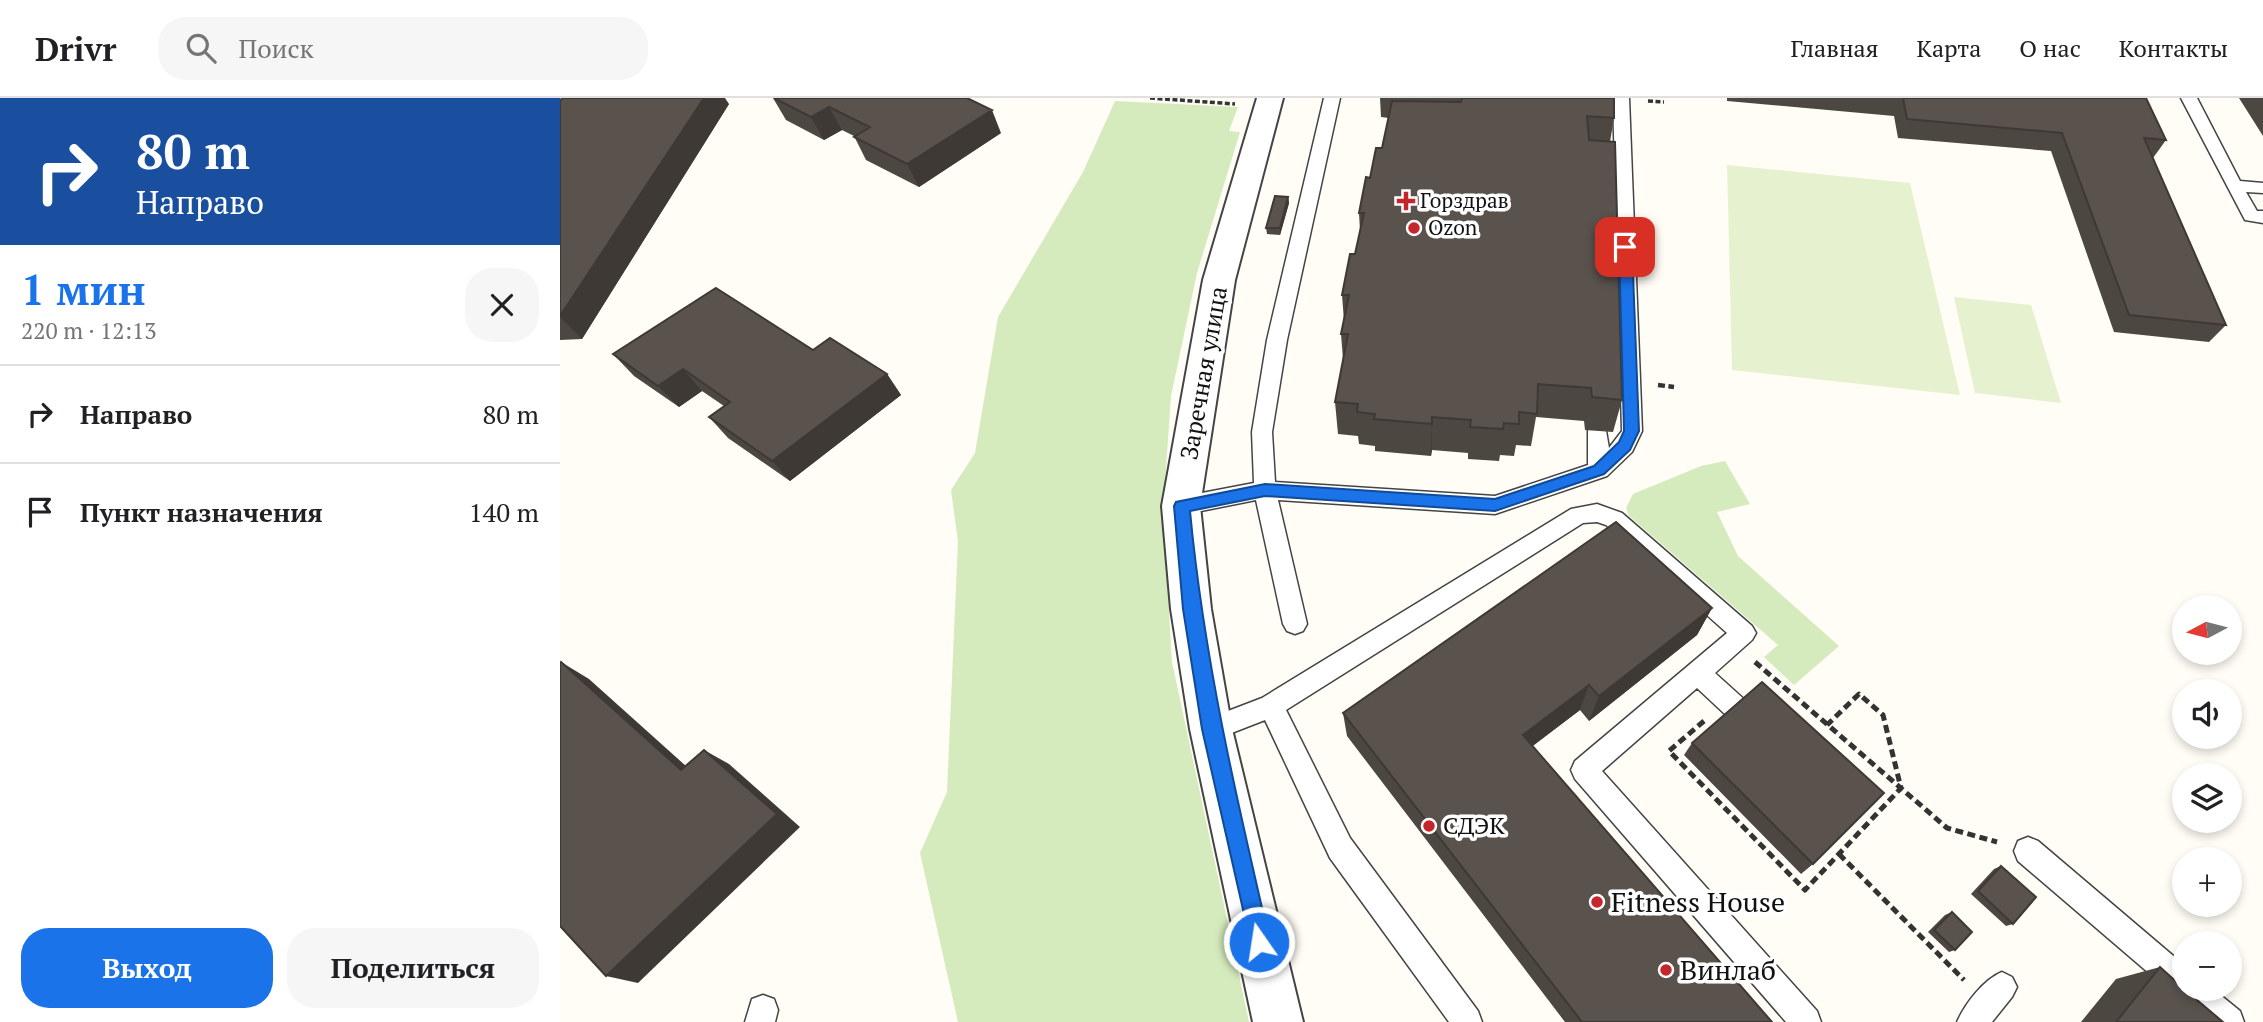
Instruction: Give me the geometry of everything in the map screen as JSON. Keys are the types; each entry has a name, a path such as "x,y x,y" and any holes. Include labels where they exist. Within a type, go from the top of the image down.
{"street":[{"name":"Заречная улица","path":"1258,101 1219,280 1181,506 1191,609 1211,729 1278,1022"}],"lane":[{"path":"1294,624 1265,490 1262,432 1276,340 1332,98"},
{"path":"1181,506 1265,490 1495,505 1599,470 1625,446 1632,431 1615,167 1621,98"},
{"path":"2189,98 2252,216 2263,217"},
{"path":"2234,186 2263,188"},
{"path":"1598,431 1599,470"},
{"path":"1211,729 1271,706 1529,544 1579,516 1597,513 1614,519 1744,633 1584,770 1806,1022"},
{"path":"1692,678 1737,709"},
{"path":"1271,706 1340,848 1467,1022"},
{"path":"2028,851 2172,974"},
{"path":"2205,1001 2230,1022"}],"path":[{"path":"1150,98 1258,101"},
{"path":"1733,643 1947,828 2028,851"},
{"path":"1692,678 1716,711 1669,751 1805,890 1901,788"},
{"path":"1827,725 1859,694 1883,715 1901,788"},
{"path":"1839,854 1987,1004"}],"green space":[{"path":"1115,101 1238,107 1229,131 1240,132 1197,273 1171,396 1163,512 1172,662 1249,1022 958,1022 920,853 947,792 958,541 951,490 975,453 998,317 1083,172"},
{"path":"1727,165 1910,183 1960,395 1732,370"},
{"path":"1954,297 2031,305 2061,403 1975,393"},
{"path":"1725,461 1750,504 1717,512 1738,556 1839,646 1794,685 1764,657 1778,645 1629,516 1626,508 1633,494 1701,466"}],"building":[{"path":"562,98 704,98 560,316 560,101"},
{"path":"774,98 967,98 992,110 907,164 854,137 870,127 829,107 811,117"},
{"path":"1462,98 1614,98 1614,118 1587,116 1589,140 1615,142 1622,400 1592,397 1591,388 1538,384 1537,414 1519,412 1519,424 1504,423 1503,429 1470,427 1471,420 1432,417 1432,424 1374,419 1375,414 1357,412 1358,404 1335,402 1348,334 1341,334 1349,295 1342,295 1350,254 1355,254 1364,213 1359,213 1366,177 1370,178 1376,148 1382,148 1392,101 1461,102"},
{"path":"1903,98 2146,98 2166,140 2144,138 2226,325 2129,315 2062,133 1907,119"},
{"path":"1275,196 1288,197 1280,228 1266,228"},
{"path":"716,288 813,350 830,338 887,374 772,461 709,417 730,402 683,369 658,386 613,354"},
{"path":"1616,522 1712,608 1599,696 1589,685 1523,735 1772,1022 1582,1022 1343,713"},
{"path":"561,662 681,770 704,750 777,814 606,976 560,926"},
{"path":"1762,682 1884,793 1813,864 1692,743"},
{"path":"2001,866 2036,897 2013,924 1978,891"},
{"path":"1952,912 1972,932 1955,950 1934,930"},
{"path":"2160,967 2172,978 2172,1001 2198,1001 2223,1022 2116,1022"}],"place":[{"name":"Горздрав","path":"1406,201"},
{"name":"Ozon","path":"1414,228"},
{"name":"СДЭК","path":"1429,826"},
{"name":"Fitness House","path":"1597,902"},
{"name":"Винлаб","path":"1666,970"}],"route":[{"path":"1259,942 1211,729 1191,609 1181,506 1265,490 1495,505 1599,470 1625,446 1632,431 1625,247"}]}
